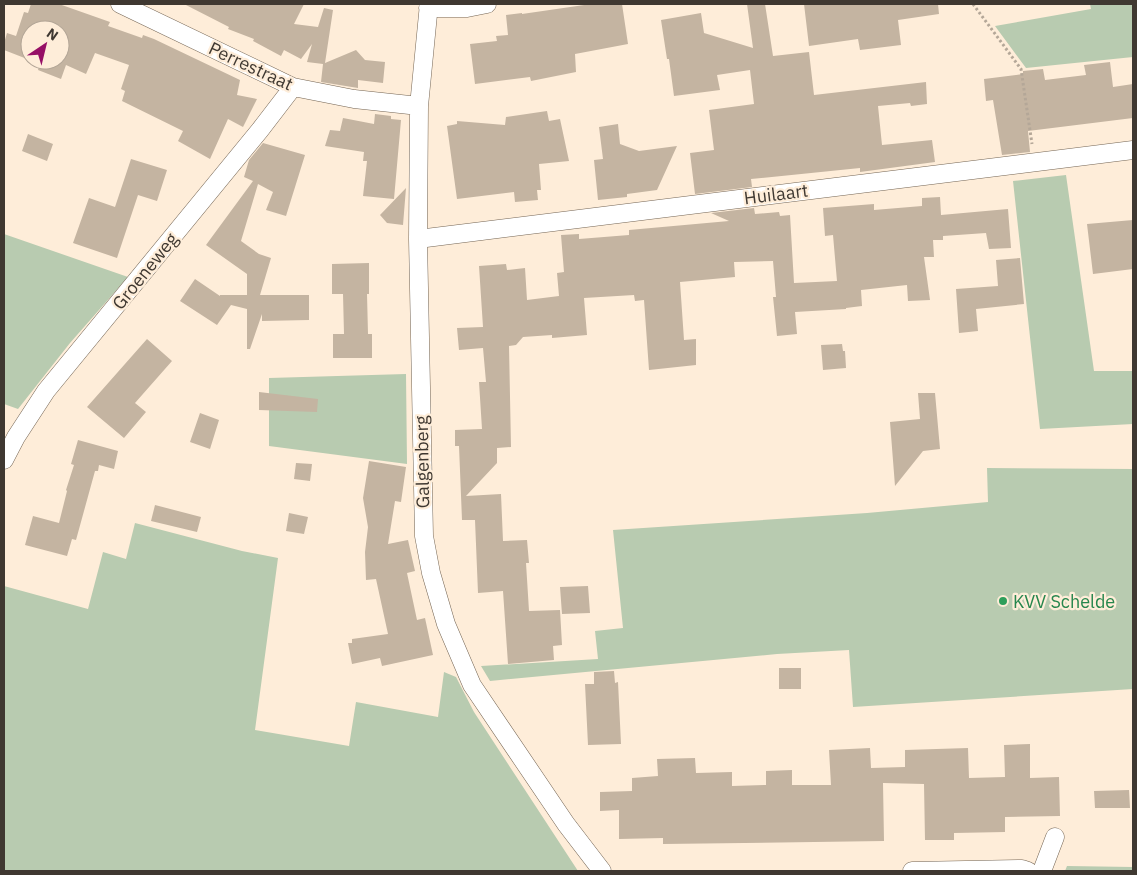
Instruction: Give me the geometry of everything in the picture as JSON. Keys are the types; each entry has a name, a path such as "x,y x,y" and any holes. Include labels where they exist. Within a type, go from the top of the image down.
{"street":[{"name":"Perrestraat","path":"120,4 293,87 354,100 419,106"},
{"path":"429,6 466,8 487,4"},
{"name":"Galgenberg","path":"429,6 419,106 418,239 424,536 431,573 446,624 472,685 566,824 602,871"},
{"name":"Groeneweg","path":"4,460 16,437 46,392 293,87"},
{"name":"Huilaart","path":"418,239 1133,150"},
{"path":"1042,871 1055,837"},
{"path":"912,871 1022,869 1028,871"}],"path":[{"path":"973,4 1021,69 1035,162"}],"green space":[{"path":"1090,4 1133,4 1133,57 1026,68 995,26 1091,9"},
{"path":"1066,175 1094,371 1133,371 1133,424 1040,429 1013,181"},
{"path":"4,234 128,277 70,343 18,409 4,404"},
{"path":"406,374 407,464 269,446 269,378"},
{"path":"987,468 1133,469 1133,689 853,707 849,650 777,654 490,681 481,666 598,659 595,631 623,628 613,530 867,513 988,502"},
{"path":"135,523 242,551 278,558 255,730 349,746 356,702 438,717 444,672 456,677 474,712 578,871 4,871 4,586 88,609 103,552 126,559"},
{"path":"1067,866 1133,867 1133,871 1065,871"}],"building":[{"path":"31,4 59,4 110,22 108,26 142,38 143,35 154,39 240,80 237,95 257,99 243,127 228,119 210,159 178,141 183,131 122,101 125,91 121,89 129,65 95,53 86,74 70,67 70,20 21,20 24,12 28,13"},
{"path":"184,4 304,4 294,24 318,27 324,8 333,10 325,63 356,50 365,60 385,62 383,83 358,80 358,88 321,82 323,64 307,62 312,44 301,59 284,50 281,56 253,41 254,39 228,29 229,27"},
{"path":"591,4 622,4 628,44 575,54 576,72 531,81 530,77 475,84 470,44 497,41 496,36 508,35 506,15"},
{"path":"747,4 765,4 773,56 809,52 814,95 926,82 927,104 911,106 910,103 878,106 882,145 932,140 935,162 860,172 860,168 751,179 752,187 695,194 690,153 714,150 709,110 754,104 750,70 717,75 720,90 674,96 661,20 701,13 704,33 753,48"},
{"path":"804,4 938,4 939,14 898,20 901,45 860,50 858,39 809,46"},
{"path":"20,24 20,56 4,50 7,33 16,36"},
{"path":"1110,62 1113,87 1133,84 1133,118 1028,131 1030,152 1002,155 993,100 986,101 984,79 1023,74 1023,71 1043,69 1045,80 1086,75 1084,65"},
{"path":"38,70 64,70 61,79"},
{"path":"547,111 549,121 560,119 569,161 539,164 541,190 537,190 538,200 515,202 514,192 457,199 447,126 457,124 457,121 505,125 506,117"},
{"path":"375,114 391,116 391,119 401,120 394,199 363,196 367,161 363,161 364,152 325,146 330,130 340,131 343,118 374,124"},
{"path":"618,124 620,144 639,151 677,146 657,190 627,194 627,197 598,200 594,160 603,159 599,127"},
{"path":"28,134 53,144 47,161 22,151"},
{"path":"263,143 305,155 286,216 266,210 273,192 258,184 241,241 259,254 271,258 260,295 309,295 309,320 262,321 262,314 250,349 247,349 247,309 231,305 217,325 180,301 195,279 220,296 247,295 247,274 206,245 253,181 244,177 249,160"},
{"path":"131,159 167,170 157,201 138,195 117,258 73,243 89,198 115,207"},
{"path":"406,188 403,225 387,223 380,215"},
{"path":"940,197 941,215 1008,209 1011,248 989,249 986,233 943,236 943,240 933,240 934,257 924,257 930,300 908,301 907,285 861,290 862,306 846,309 795,312 797,334 777,336 773,297 776,297 773,261 734,262 735,277 680,282 684,340 696,339 696,365 649,370 644,300 635,301 634,295 584,298 587,335 552,338 552,335 523,337 516,345 509,346 511,447 497,448 497,463 466,496 501,494 503,541 527,540 529,563 526,563 529,611 560,610 562,645 553,646 554,660 508,664 503,591 478,593 475,520 462,520 459,446 455,446 455,430 482,429 479,382 486,382 483,348 459,350 457,328 483,327 479,266 506,264 507,270 525,268 527,300 559,296 557,273 564,272 561,235 579,234 579,239 629,235 629,230 729,221 711,213 754,208 755,214 779,212 780,216 790,215 794,283 837,281 833,235 825,236 823,208 874,204 874,210 922,206 922,198"},
{"path":"1133,220 1133,269 1093,274 1087,224"},
{"path":"1020,258 1024,304 976,309 978,331 959,333 956,289 998,286 996,260"},
{"path":"369,263 369,294 367,294 368,334 372,334 372,358 333,358 333,334 344,334 343,294 332,294 332,264"},
{"path":"147,339 172,361 135,403 146,412 124,438 87,407"},
{"path":"842,344 843,351 845,351 846,368 823,370 821,345"},
{"path":"259,392 318,399 317,412 259,410"},
{"path":"918,393 935,393 940,449 923,451 895,486 890,422 920,419"},
{"path":"200,413 219,420 210,449 190,442"},
{"path":"78,440 118,451 114,469 99,465 98,471 95,471 76,540 72,539 67,556 25,545 33,516 59,523 74,465 71,464"},
{"path":"369,461 406,467 401,502 395,501 388,544 408,540 415,571 407,573 417,620 425,618 433,655 382,666 380,658 352,664 348,643 352,643 352,639 388,634 376,579 366,580 365,552 368,527 363,498"},
{"path":"296,463 312,464 310,481 294,479"},
{"path":"155,505 201,517 197,532 151,521"},
{"path":"289,513 308,517 304,534 286,531"},
{"path":"588,586 590,613 562,614 560,587"},
{"path":"779,668 801,668 801,689 779,689"},
{"path":"614,671 615,683 618,682 621,744 588,745 585,684 594,684 594,672"},
{"path":"1030,744 1030,778 1059,777 1060,816 1005,817 1005,832 954,833 954,840 925,840 924,784 883,783 884,841 663,844 663,838 619,839 619,810 600,811 600,792 632,791 632,778 658,776 657,759 695,758 696,773 732,772 732,786 766,785 766,771 792,770 792,785 831,785 829,750 870,748 871,768 905,767 905,750 968,748 969,778 1005,777 1004,745"},
{"path":"1129,790 1130,808 1095,808 1094,791"}],"place":[{"name":"KVV Schelde","path":"1003,601"}]}
